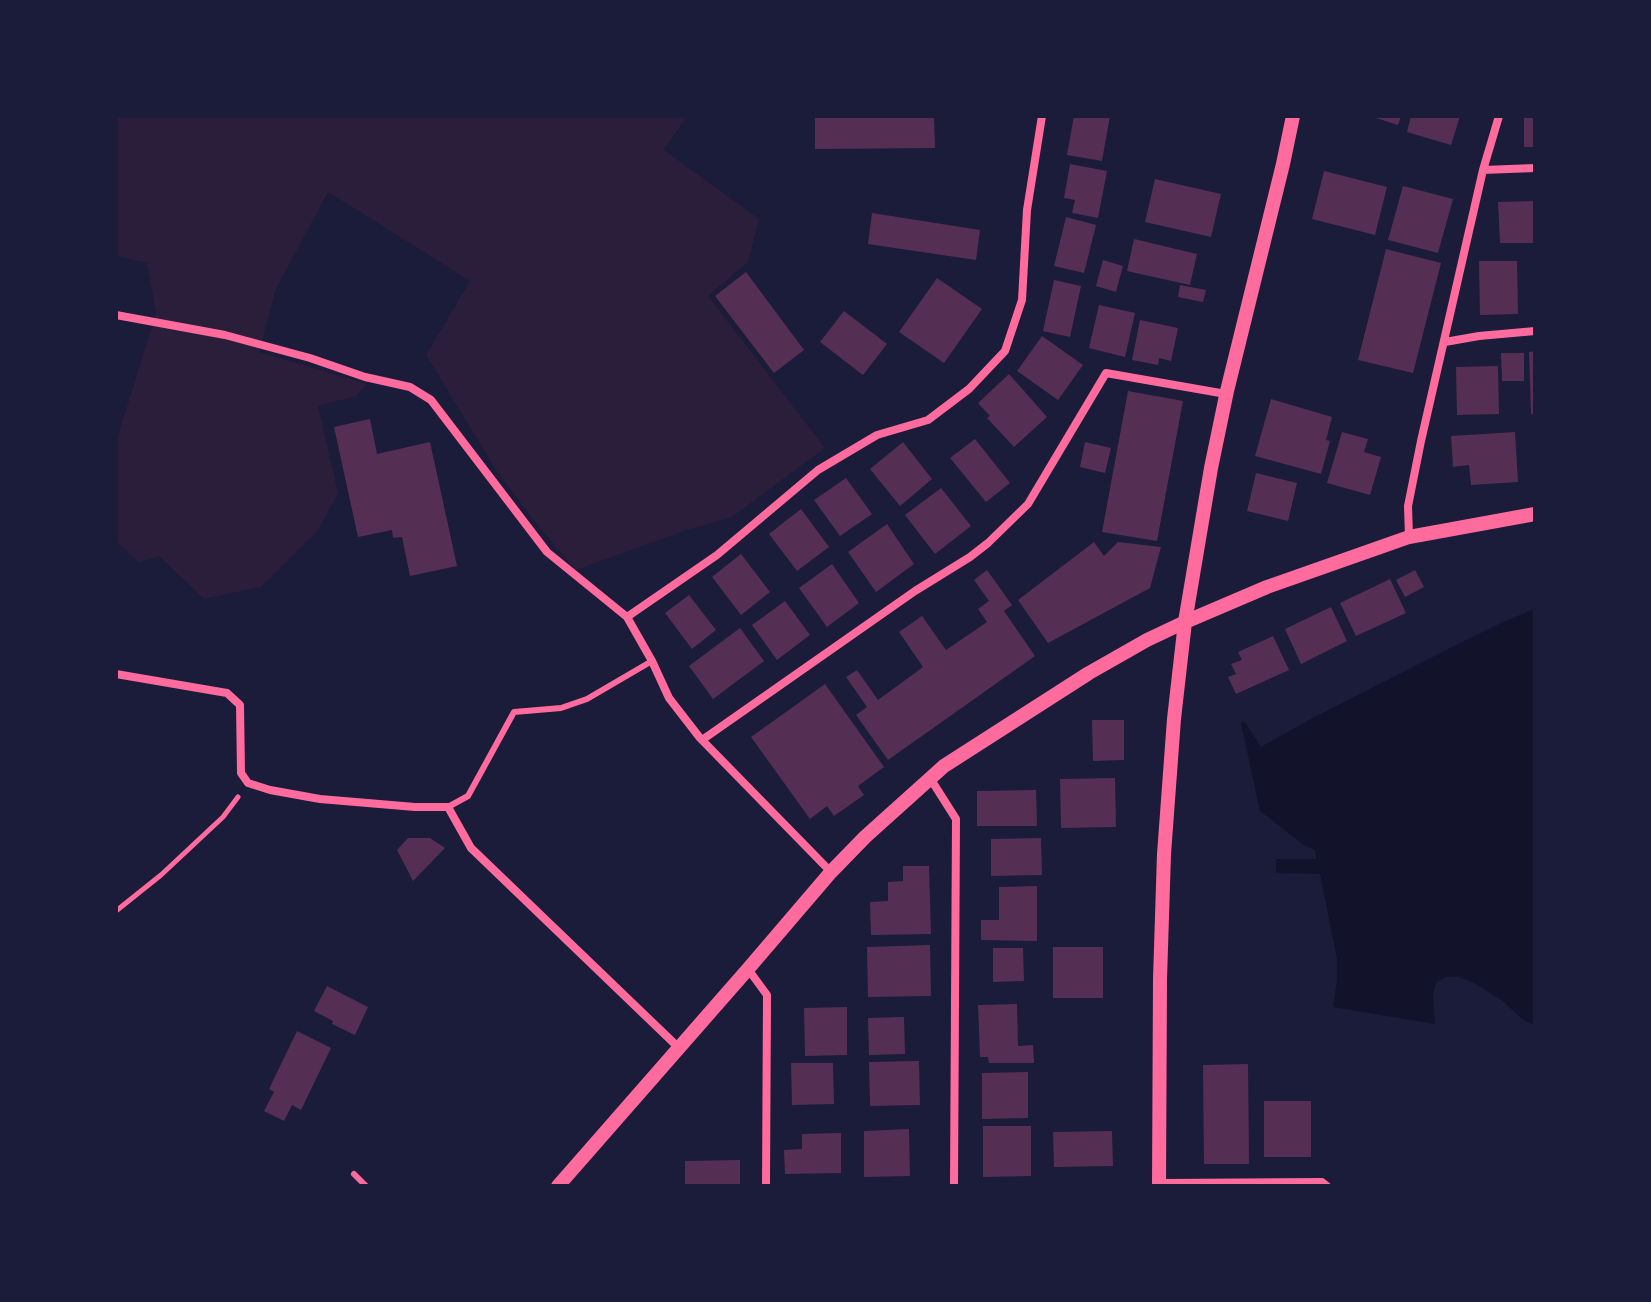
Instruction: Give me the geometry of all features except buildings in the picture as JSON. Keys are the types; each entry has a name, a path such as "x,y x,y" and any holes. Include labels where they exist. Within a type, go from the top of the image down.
{"street":[{"path":"627,617 717,555 818,470 877,435 928,420 969,389 1005,351 1022,300 1027,210 1042,116"},
{"path":"1293,116 1226,394 1185,622 1164,854 1159,1185 1322,1182 1327,1186"},
{"path":"1409,537 1408,506 1421,441 1483,170 1499,116"},
{"path":"1483,170 1535,168"},
{"path":"116,315 225,335 282,350 365,377 410,387 431,400 547,552 627,617 669,698 702,740 831,872"},
{"path":"1445,342 1535,331"},
{"path":"702,740 988,543 1028,504 1106,373 1226,394"},
{"path":"562,1184 831,872 944,766 1089,673 1147,640 1267,587 1409,537 1535,514"},
{"path":"116,674 227,693 240,705 241,773 248,783 320,799 448,807 471,848 679,1048"},
{"path":"930,778 956,819 954,1186"},
{"path":"748,969 767,995 766,1186"}],"lane":[{"path":"448,807 468,796 514,712 561,708 587,699 652,661"},
{"path":"354,1174 366,1186"}],"path":[{"path":"116,911 161,875 223,817 248,783"}],"shaded area":[{"path":"116,116 687,116 664,150 759,219 748,262 708,296 825,448 732,517 576,570 498,473 426,355 470,281 328,192 276,289 259,352 367,384 356,396 318,406 338,493 319,529 261,587 204,599 159,556 139,563 116,541 116,442 156,313 147,263 116,256"},
{"path":"1535,609 1535,1026 1503,1001 1459,977 1446,977 1436,982 1433,996 1435,1024 1333,1007 1337,959 1320,874 1276,873 1276,859 1316,859 1315,850 1260,811 1241,723 1245,722 1261,747 1456,645"}]}
